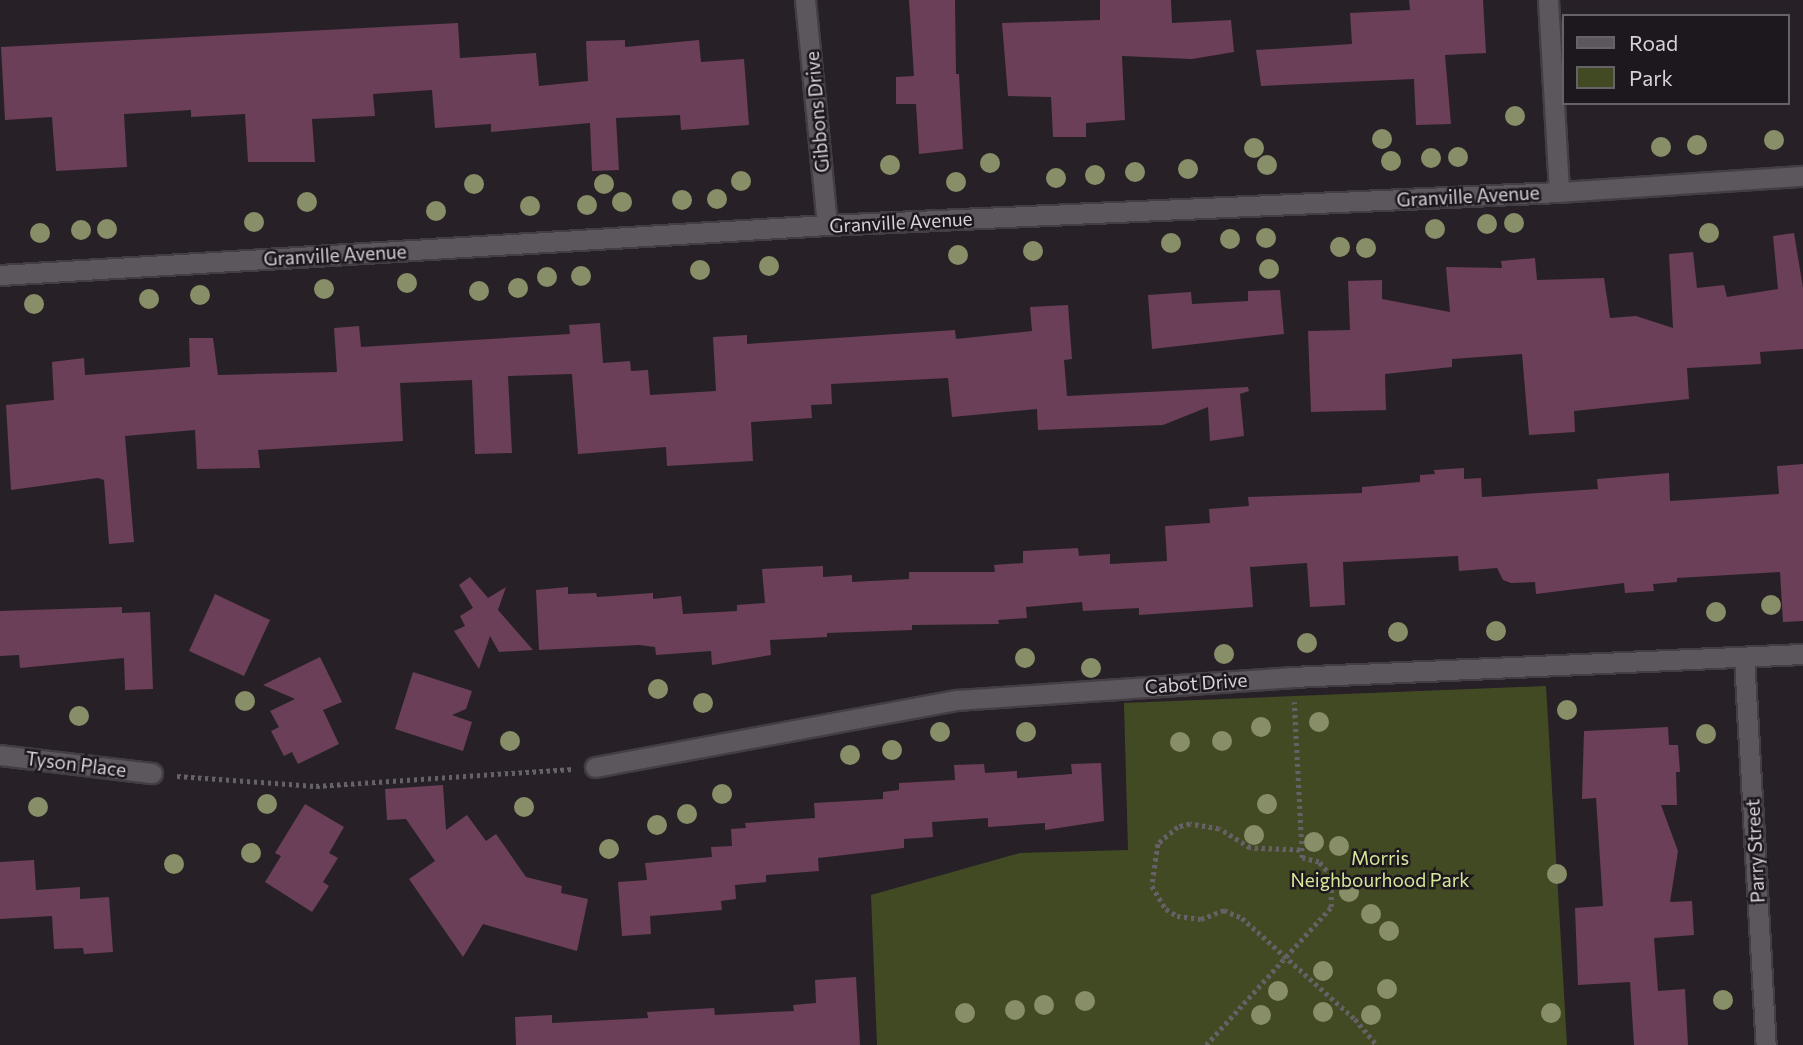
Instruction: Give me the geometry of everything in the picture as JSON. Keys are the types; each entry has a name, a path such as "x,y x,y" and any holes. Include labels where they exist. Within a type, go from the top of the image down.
{"street":[{"name":"Gibbons Drive","path":"805,0 827,225"},
{"path":"1548,0 1559,192"},
{"name":"Granville Avenue","path":"0,275 827,225 1559,192 1803,176"},
{"name":"Cabot Drive","path":"595,767 957,700 1292,677 1803,654"},
{"name":"Parry Street","path":"1744,657 1766,1045"},
{"name":"Tyson Place","path":"0,755 152,773"}],"path":[{"path":"1206,1045 1323,919 1333,895 1325,867 1302,858 1300,850 1292,677"},
{"path":"152,773 316,786 595,767"},
{"path":"1300,850 1250,848 1219,829 1191,824 1165,836 1154,854 1152,887 1166,909 1189,920 1232,911 1288,957 1377,1045"}],"green space":[{"name":"Morris Neighbourhood Park","path":"1546,686 1567,1045 877,1045 871,895 1020,853 1128,850 1124,703"}],"building":[{"path":"909,0 955,0 956,74 959,74 963,149 919,154 916,104 896,104 896,77 914,76"},
{"path":"1100,0 1171,0 1172,23 1231,20 1234,52 1192,59 1122,56 1125,120 1086,123 1086,137 1053,137 1051,97 1008,96 1002,23 1100,20"},
{"path":"1409,0 1483,0 1486,53 1445,55 1451,124 1416,125 1414,79 1261,86 1256,50 1352,44 1350,13 1410,10"},
{"path":"458,23 460,58 536,53 539,86 588,81 586,41 625,40 625,47 699,40 701,62 744,59 749,125 681,130 680,115 616,118 619,170 592,171 590,123 491,132 491,124 435,128 432,90 373,94 375,116 312,119 315,162 248,162 245,114 191,117 191,110 124,114 127,167 56,171 52,117 5,120 1,47"},
{"path":"1794,233 1803,288 1803,349 1760,352 1761,364 1687,368 1689,399 1574,411 1575,432 1529,435 1522,354 1452,359 1452,367 1385,374 1386,410 1311,412 1308,331 1350,330 1348,281 1382,280 1382,299 1450,312 1446,267 1502,268 1501,261 1535,258 1537,280 1604,278 1610,318 1636,316 1673,328 1669,254 1693,252 1697,288 1724,285 1727,297 1778,289 1773,236"},
{"path":"1280,290 1284,334 1152,349 1148,295 1191,292 1192,304 1248,301 1248,291"},
{"path":"1068,305 1072,359 1064,360 1067,396 1248,387 1249,391 1240,394 1244,436 1210,441 1208,407 1163,425 1038,430 1037,409 952,417 948,378 831,384 832,404 811,405 812,418 751,422 753,461 667,466 666,447 578,454 572,374 508,376 512,453 475,454 472,380 400,383 403,441 258,450 260,468 197,469 195,430 125,436 134,542 109,544 104,480 98,478 11,490 6,405 54,400 52,362 84,358 85,375 190,367 189,338 213,338 218,375 337,372 334,328 359,326 361,347 570,334 569,325 600,323 603,363 630,361 631,371 648,370 650,395 716,391 713,337 747,335 747,344 955,330 956,339 1032,331 1030,307"},
{"path":"1803,464 1803,621 1783,622 1780,572 1677,578 1677,582 1653,584 1654,591 1625,593 1624,583 1536,594 1535,582 1511,583 1503,580 1497,568 1459,571 1458,556 1343,562 1345,605 1310,607 1307,563 1250,567 1253,607 1139,615 1139,608 1083,611 1082,602 1026,607 1027,618 998,620 999,624 912,625 912,630 827,633 827,637 770,640 771,655 712,665 711,651 656,655 655,647 639,645 539,650 536,590 568,587 568,594 596,593 597,597 653,593 653,599 681,596 683,614 737,611 737,605 765,603 762,569 823,566 823,577 852,575 852,582 909,579 909,572 995,572 994,565 1023,563 1023,551 1078,548 1079,556 1110,554 1110,564 1167,561 1165,526 1210,523 1209,509 1249,506 1248,497 1362,493 1362,487 1420,482 1420,475 1435,474 1434,470 1464,468 1464,479 1481,478 1482,497 1598,489 1597,479 1669,473 1670,501 1779,494 1777,466"},
{"path":"470,577 488,598 506,587 498,610 533,650 499,652 490,636 479,669 454,631 465,626 460,616 473,608 459,585"},
{"path":"215,594 270,620 244,676 189,651"},
{"path":"122,607 122,613 150,612 153,689 125,690 124,658 20,668 19,655 0,656 0,611"},
{"path":"320,657 342,702 323,710 339,744 298,764 292,752 284,756 271,731 279,727 270,711 295,699 263,685"},
{"path":"413,672 472,691 466,709 452,715 472,722 463,751 395,729"},
{"path":"1668,727 1669,745 1678,745 1680,772 1676,772 1677,805 1661,805 1678,851 1670,902 1692,901 1694,935 1654,938 1658,991 1685,989 1688,1045 1634,1045 1630,982 1578,985 1575,908 1603,906 1596,798 1582,799 1584,731"},
{"path":"1101,763 1104,821 1045,830 1045,823 988,827 988,818 932,822 933,837 904,839 904,848 818,858 819,871 766,875 766,882 735,885 736,899 721,901 722,910 650,916 651,934 622,936 618,882 647,880 645,863 712,857 711,847 732,846 731,829 746,828 745,823 815,818 814,803 883,799 883,792 899,790 899,783 955,780 954,765 984,764 985,773 1017,771 1017,778 1072,774 1071,764"},
{"path":"443,785 446,830 467,815 486,841 496,834 526,877 562,886 561,893 588,899 577,951 483,924 463,957 409,879 435,861 406,819 387,820 385,789"},
{"path":"305,804 344,827 329,853 338,858 323,882 329,886 312,912 265,882 281,856 275,853"},
{"path":"34,860 36,890 80,887 80,899 109,897 113,952 84,954 83,948 54,949 52,916 0,919 0,862"},
{"path":"856,977 860,1045 516,1045 515,1017 552,1015 552,1023 648,1018 647,1012 714,1008 715,1015 794,1011 793,1005 816,1003 815,980"}]}
